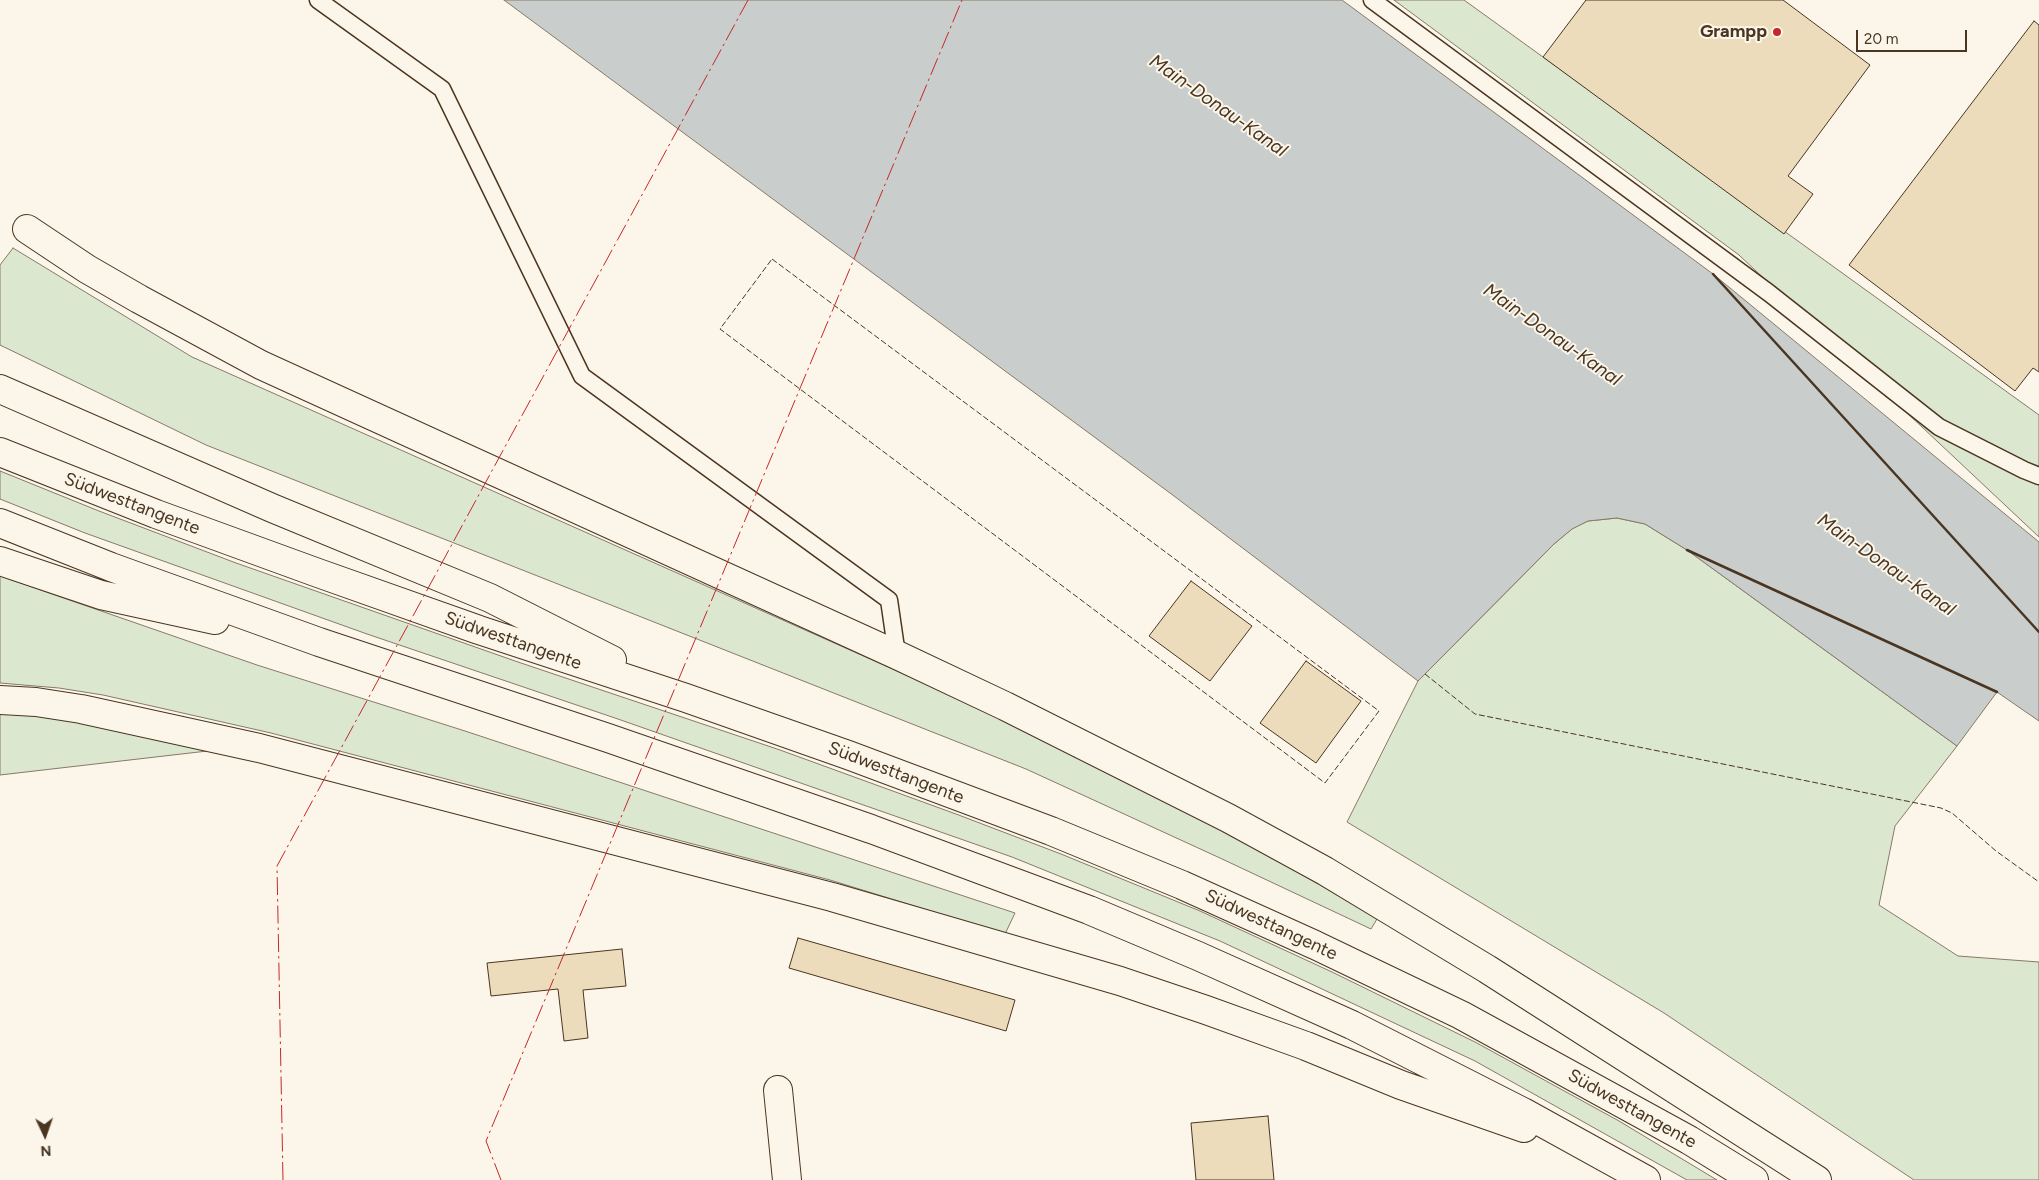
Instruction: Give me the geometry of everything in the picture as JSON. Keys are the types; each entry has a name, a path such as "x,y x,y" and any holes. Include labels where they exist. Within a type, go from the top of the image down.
{"main road":[{"path":"27,229 87,269 261,365 897,655 1005,706 1194,801 1325,871 1487,969 1817,1180"},
{"path":"0,389 272,508 490,598 686,698"},
{"name":"Südwesttangente","path":"0,452 156,514 326,576 488,633 686,698 848,755 1051,831 1242,911 1469,1020 1681,1136 1754,1180"},
{"path":"0,523 120,570 319,642 608,738 871,829 1088,910 1198,956 1352,1025 1506,1103 1646,1180"},
{"path":"0,561 101,595 319,642"},
{"path":"0,700 36,702 81,708 240,744 832,897 1120,981 1196,1006 1306,1046 1401,1085 1605,1156"},
{"path":"778,1090 787,1180"}],"lane":[{"path":"318,0 442,89 582,376 888,600 897,655"},
{"path":"1372,0 1769,293 1939,426 2039,476"}],"green space":[{"path":"1394,0 1464,0 2039,415 2039,537 1739,255"},
{"path":"13,248 192,357 978,707 1177,807 1298,872 1377,919 1371,929 1026,769 206,445 0,345 0,265"},
{"path":"0,471 236,563 518,662 780,750 956,814 1061,854 1200,911 1332,972 1475,1042 1619,1121 1717,1180 1687,1180 1475,1061 1220,941 1012,857 615,718 367,634 85,533 0,499"},
{"path":"1617,518 1645,524 1687,550 1957,746 1895,826 1879,905 1958,956 2039,962 2039,1180 1914,1180 1664,1013 1347,822 1418,681 1554,544 1573,528 1588,521"},
{"path":"0,576 257,665 465,731 1015,913 1005,934 830,880 271,733 103,695 59,688 0,683"},
{"path":"0,712 68,719 216,750 0,775"}],"water":[{"name":"Main-Donau-Kanal","path":"504,0 1342,0 1713,274 2039,542 2039,721 1997,692 1957,746 1687,550 1645,524 1617,518 1588,521 1572,529 1554,544 1418,681 1174,496"}],"building":[{"path":"1586,0 1783,0 1870,65 1788,176 1813,194 1784,234 1543,57"},
{"path":"2034,21 2039,25 2039,372 2033,368 2015,391 1849,265"},
{"path":"1191,581 1252,626 1210,681 1149,636"},
{"path":"1306,661 1361,701 1316,763 1260,723"},
{"path":"798,938 1015,1000 1006,1031 789,968"},
{"path":"622,949 626,986 583,990 588,1038 564,1041 558,989 491,996 487,963"},
{"path":"1268,1116 1274,1180 1196,1180 1191,1123"}],"fence":[{"path":"772,259 1379,711 1325,783 720,329 772,259"},
{"path":"1425,674 1475,714 1941,808 1952,813 1996,851 2039,882"}],"wall":[{"path":"1713,274 2039,632"},
{"path":"1687,550 1997,692"}],"power":[{"path":"283,1180 277,866 748,0"},
{"path":"501,1180 486,1141 962,0"}],"place":[{"name":"Grampp","path":"1777,32"}]}
